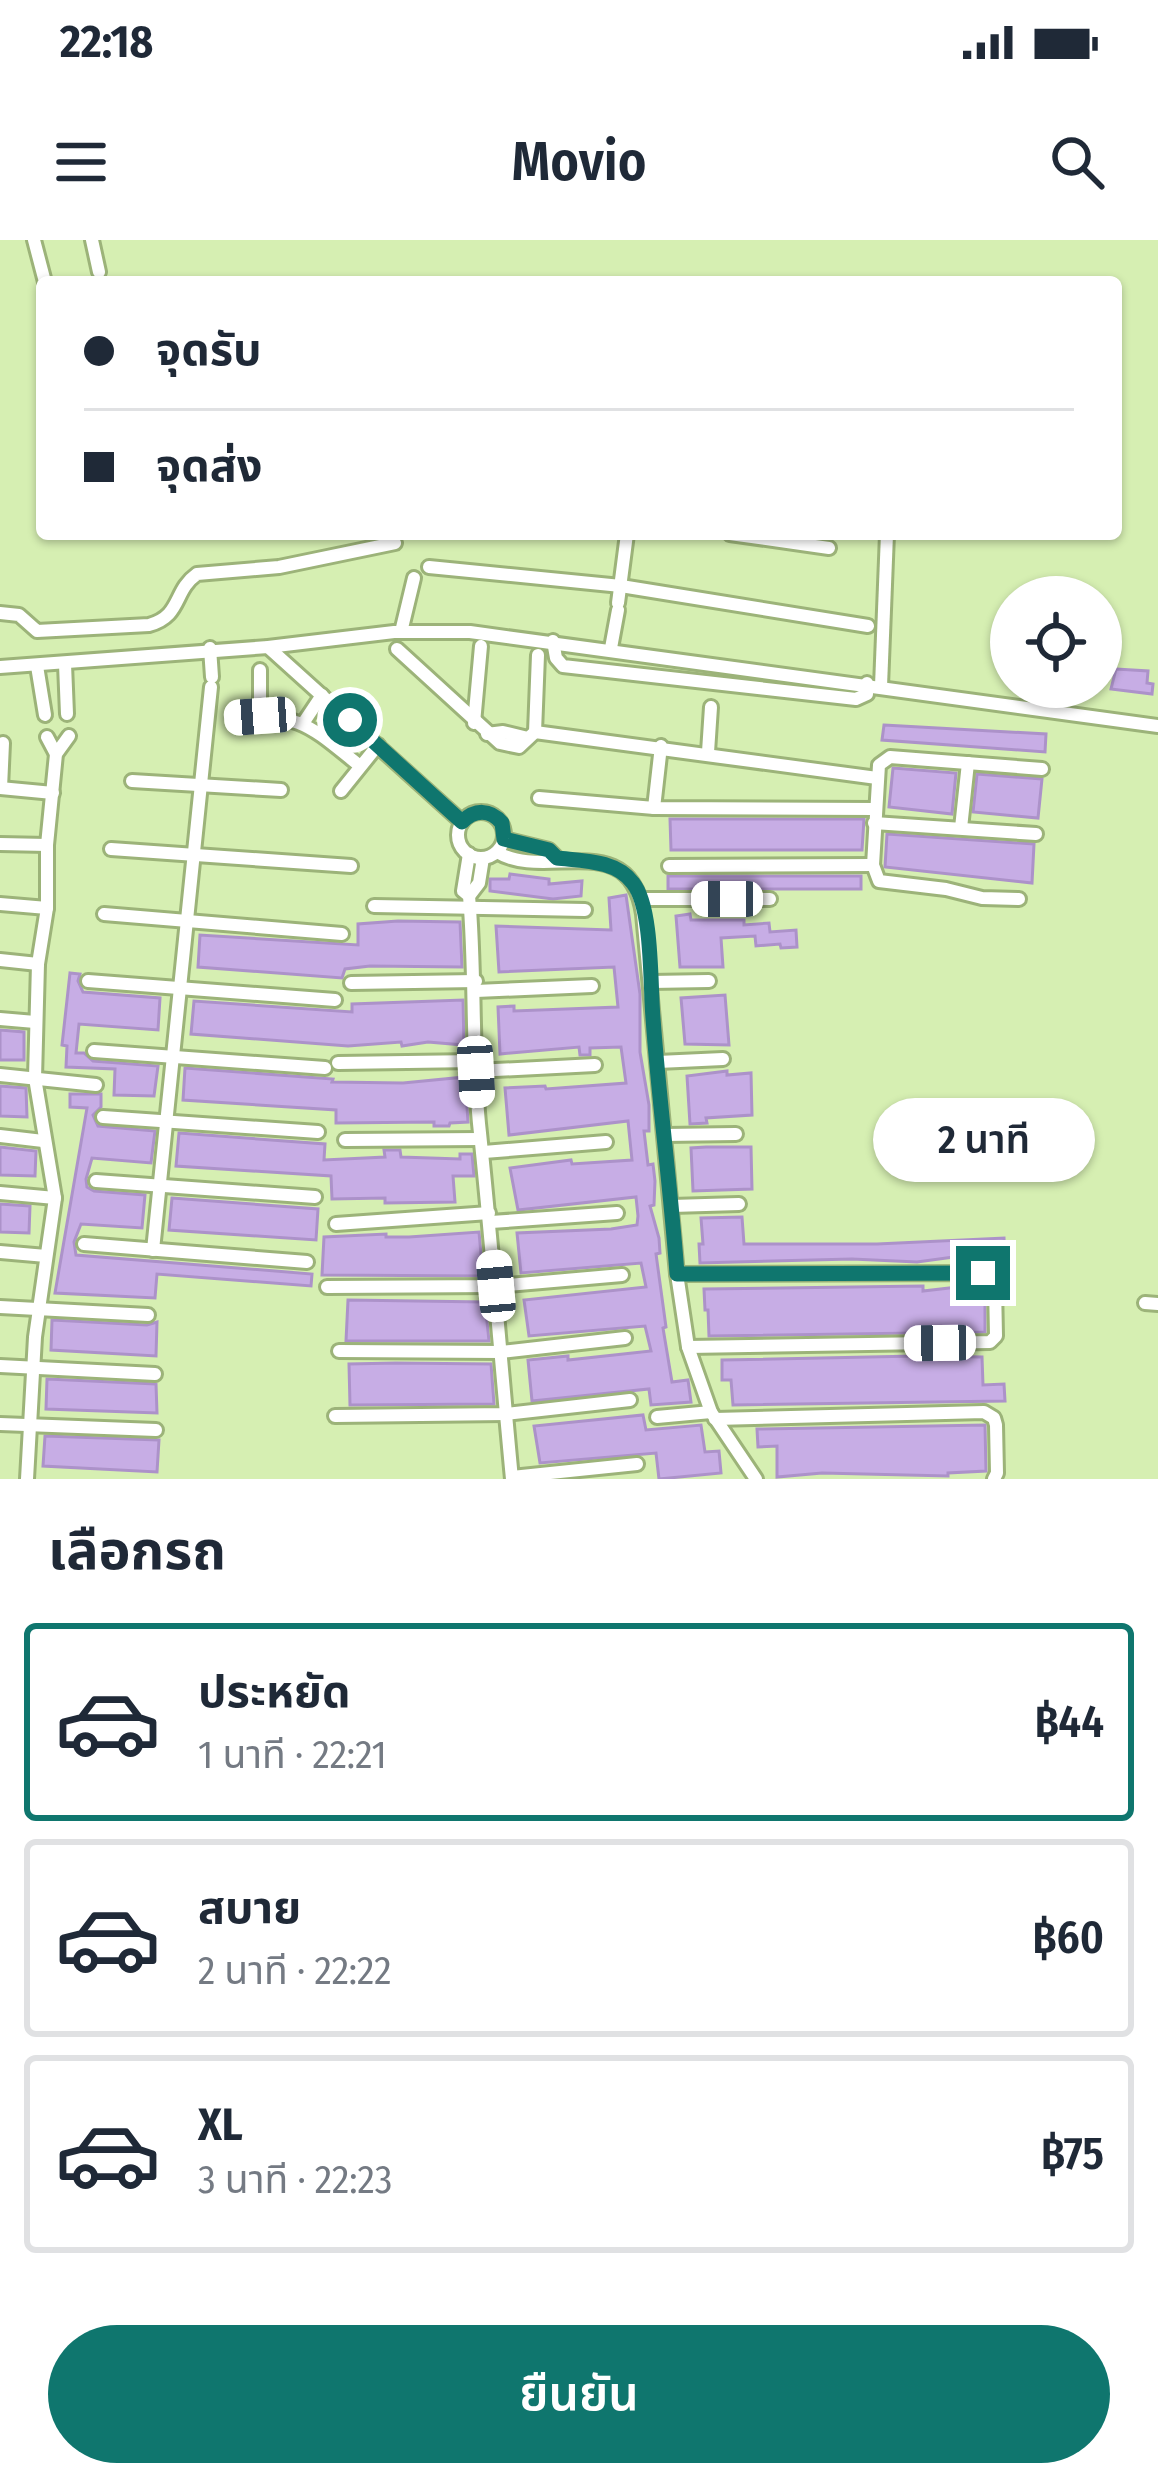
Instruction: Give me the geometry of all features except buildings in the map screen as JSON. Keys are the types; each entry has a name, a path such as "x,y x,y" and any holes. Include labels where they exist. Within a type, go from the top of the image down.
{"street":[{"path":"34,240 43,276"},
{"path":"92,240 99,272"},
{"path":"613,643 626,540"},
{"path":"772,540 829,548"},
{"path":"554,641 556,658 563,666 713,694 856,699 874,685 886,540"},
{"path":"0,668 65,664 94,644 165,621 186,581 207,571 279,567 395,543"},
{"path":"429,567 621,586 868,626"},
{"path":"404,620 414,578"},
{"path":"0,613 19,615 37,631 94,644 210,648 268,646 404,620 470,632 613,643 716,663 1158,726"},
{"path":"268,646 462,822"},
{"path":"474,723 481,646"},
{"path":"153,1250 203,785 212,682 210,648"},
{"path":"397,649 474,723 512,747 519,747 532,735 538,655"},
{"path":"708,752 716,663"},
{"path":"65,664 68,714"},
{"path":"37,665 45,715"},
{"path":"260,670 260,716"},
{"path":"304,722 322,695"},
{"path":"233,718 304,722 360,766"},
{"path":"532,735 661,746 877,778"},
{"path":"27,1479 38,1308 55,1198 35,1078 38,964 47,908 47,845 56,754 69,736"},
{"path":"47,737 56,754"},
{"path":"3,742 0,788 53,794"},
{"path":"340,791 378,745"},
{"path":"654,808 661,746"},
{"path":"1019,899 982,898 879,880 873,866 877,778 881,761 890,758 1042,769"},
{"path":"962,828 968,763"},
{"path":"132,781 281,790"},
{"path":"539,798 654,808 874,816 1036,834"},
{"path":"637,1464 512,1478 476,1066 470,901 488,851 502,823 490,813 474,812 462,822 458,836 488,851 549,850 557,858 614,868 635,885 641,899 688,1347 713,1415 756,1478 745,1479"},
{"path":"0,844 47,845"},
{"path":"111,849 351,866"},
{"path":"669,866 873,866"},
{"path":"641,899 770,899"},
{"path":"374,906 470,901 585,910"},
{"path":"0,904 47,908"},
{"path":"104,914 342,934"},
{"path":"0,960 38,964"},
{"path":"88,981 335,1000"},
{"path":"651,982 709,981"},
{"path":"351,983 592,986"},
{"path":"0,1018 35,1022"},
{"path":"94,1051 332,1065 595,1065"},
{"path":"658,1062 723,1059"},
{"path":"0,1075 96,1085"},
{"path":"104,1117 318,1132"},
{"path":"665,1135 736,1134"},
{"path":"0,1136 43,1141"},
{"path":"345,1140 482,1145 606,1142"},
{"path":"96,1180 315,1197"},
{"path":"0,1193 55,1198"},
{"path":"672,1206 739,1204"},
{"path":"336,1224 617,1213"},
{"path":"84,1244 308,1262"},
{"path":"0,1252 46,1256"},
{"path":"677,1274 983,1273 995,1285 996,1336 989,1342 688,1347"},
{"path":"327,1287 496,1286 622,1275"},
{"path":"0,1307 148,1315"},
{"path":"339,1351 501,1352 625,1338"},
{"path":"0,1366 155,1374"},
{"path":"335,1416 506,1414 630,1400"},
{"path":"657,1417 984,1412 996,1425 994,1479"},
{"path":"0,1424 156,1430"}],"route":[{"path":"350,720 462,822 474,812 490,813 502,823 504,839 549,850 557,858 600,862 625,874 635,885 641,899 651,982 677,1274 983,1273"}]}
